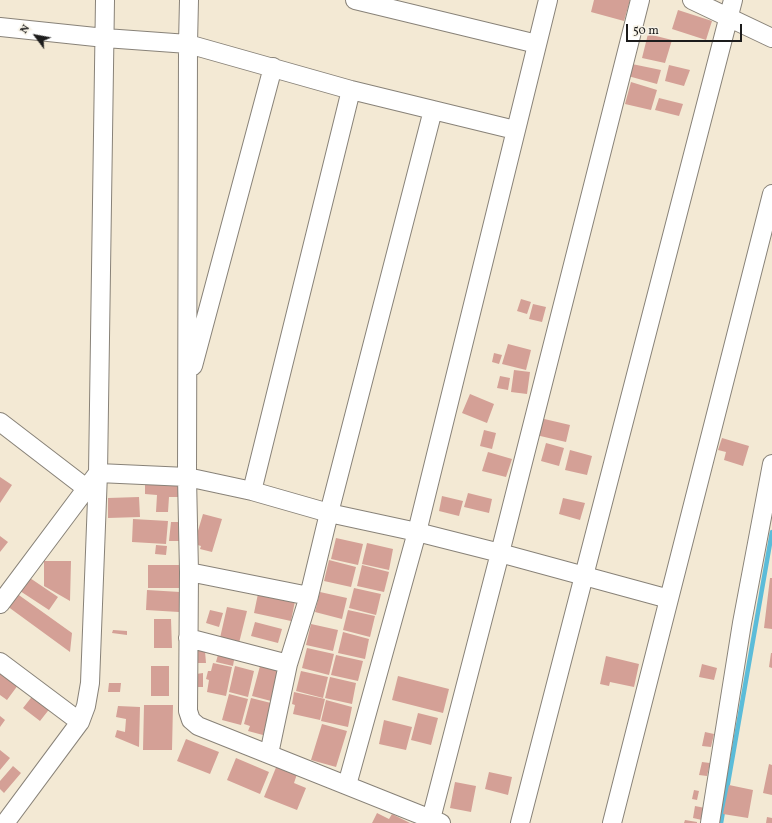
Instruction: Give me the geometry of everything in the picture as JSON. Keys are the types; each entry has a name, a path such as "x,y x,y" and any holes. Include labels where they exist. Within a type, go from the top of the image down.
{"street":[{"path":"4,823 80,722 86,706 90,683 98,473 105,0"},
{"path":"189,0 186,478 189,572 188,711 190,720 198,726 436,821 500,553 640,0"},
{"path":"355,0 537,44"},
{"path":"347,785 417,532 548,0"},
{"path":"692,0 772,38"},
{"path":"520,823 733,0"},
{"path":"0,27 105,38 188,44 351,90 516,130"},
{"path":"187,391 273,67"},
{"path":"252,491 351,90"},
{"path":"269,754 288,664 309,596 433,110"},
{"path":"612,823 772,194"},
{"path":"0,422 86,488"},
{"path":"710,823 742,623 772,464"},
{"path":"98,473 186,478 252,491 329,513 417,532 500,553 669,599"},
{"path":"0,604 98,473"},
{"path":"189,572 309,596"},
{"path":"188,638 288,664"},
{"path":"0,662 80,722"}],"building":[{"path":"594,0 630,0 624,21 591,12"},
{"path":"678,10 712,21 706,40 672,29"},
{"path":"648,34 672,40 665,63 642,58"},
{"path":"632,64 661,70 657,84 628,76"},
{"path":"669,65 690,70 684,86 665,81"},
{"path":"631,82 657,90 651,110 625,104"},
{"path":"659,98 683,104 679,116 655,110"},
{"path":"521,299 531,302 527,314 517,311"},
{"path":"533,304 546,307 542,322 529,319"},
{"path":"508,344 531,350 526,370 502,364"},
{"path":"494,353 502,355 499,364 492,362"},
{"path":"514,370 530,372 527,394 511,392"},
{"path":"500,376 510,378 508,390 497,388"},
{"path":"470,394 494,404 487,423 462,413"},
{"path":"540,418 570,425 566,442 536,435"},
{"path":"484,430 496,433 492,449 480,446"},
{"path":"722,438 749,446 743,466 724,460 726,452 718,450"},
{"path":"546,443 564,448 559,466 541,461"},
{"path":"570,450 592,456 587,475 565,470"},
{"path":"488,452 512,459 506,477 482,471"},
{"path":"0,477 12,485 0,503"},
{"path":"145,480 180,480 180,497 169,497 168,512 156,512 157,495 145,494"},
{"path":"468,493 492,499 489,513 464,507"},
{"path":"442,496 463,501 459,516 439,511"},
{"path":"139,497 140,517 108,518 108,498"},
{"path":"563,498 585,503 580,520 559,514"},
{"path":"203,514 222,519 212,552 200,549 201,546 194,544"},
{"path":"133,519 168,521 166,544 132,542"},
{"path":"171,522 180,522 179,541 169,541"},
{"path":"0,536 8,542 0,552"},
{"path":"336,538 363,544 358,565 331,559"},
{"path":"367,543 393,549 389,570 362,564"},
{"path":"156,545 167,546 166,555 155,554"},
{"path":"329,560 356,567 351,587 324,581"},
{"path":"44,561 71,561 70,601 44,586"},
{"path":"148,565 179,565 179,588 148,588"},
{"path":"362,565 389,572 384,592 357,586"},
{"path":"27,576 58,597 49,610 17,589"},
{"path":"770,578 772,578 772,629 764,628"},
{"path":"354,588 381,594 376,615 349,608"},
{"path":"259,589 296,596 291,621 254,613"},
{"path":"147,590 180,592 179,612 146,610"},
{"path":"320,592 347,598 342,619 315,612"},
{"path":"16,593 72,633 70,652 7,606"},
{"path":"227,607 247,611 239,643 220,638"},
{"path":"210,610 223,613 219,627 206,623"},
{"path":"348,610 375,616 370,637 343,630"},
{"path":"154,619 171,619 172,648 154,648"},
{"path":"255,622 282,629 278,643 251,636"},
{"path":"311,624 338,630 333,651 306,645"},
{"path":"113,630 127,631 127,635 112,633"},
{"path":"343,632 369,639 365,659 338,653"},
{"path":"307,648 334,654 329,675 302,668"},
{"path":"195,651 205,651 206,663 195,663"},
{"path":"219,651 235,654 233,666 216,662"},
{"path":"772,653 772,668 769,667"},
{"path":"336,655 363,661 358,681 331,675"},
{"path":"606,656 639,664 634,687 610,682 609,686 600,684"},
{"path":"213,663 232,667 226,696 207,692 209,680 206,679 208,671 211,671"},
{"path":"702,664 717,668 714,680 699,677"},
{"path":"0,666 21,681 7,700 0,695"},
{"path":"151,666 169,666 169,696 151,696"},
{"path":"235,666 254,671 248,697 229,692"},
{"path":"260,666 281,672 271,701 252,696"},
{"path":"301,671 328,677 323,698 296,691"},
{"path":"203,673 203,687 196,687 196,674"},
{"path":"398,676 449,689 443,713 392,700"},
{"path":"330,677 356,683 352,704 325,698"},
{"path":"109,683 121,683 120,692 108,692"},
{"path":"294,692 325,699 320,720 293,714 295,705 292,704"},
{"path":"34,694 51,707 40,721 23,708"},
{"path":"229,694 248,699 241,725 222,720"},
{"path":"251,698 271,703 263,735 248,731 250,726 244,724"},
{"path":"326,700 352,707 348,727 321,721"},
{"path":"144,705 173,705 172,750 143,750"},
{"path":"118,706 140,707 139,747 115,737 117,730 125,732 126,719 116,717"},
{"path":"418,713 438,718 431,745 411,740"},
{"path":"0,716 5,720 0,727"},
{"path":"384,720 412,727 406,750 379,744"},
{"path":"322,724 347,731 336,767 311,760"},
{"path":"705,732 714,734 711,747 702,746"},
{"path":"186,739 219,752 210,774 177,761"},
{"path":"0,750 10,758 0,770"},
{"path":"236,758 269,772 260,794 227,780"},
{"path":"702,762 710,763 707,776 699,775"},
{"path":"769,764 772,765 772,795 763,793"},
{"path":"277,765 297,774 294,783 306,788 297,810 264,797"},
{"path":"13,766 21,773 4,793 0,789 0,781"},
{"path":"489,772 512,777 508,795 485,789"},
{"path":"455,782 476,786 471,812 450,808"},
{"path":"729,785 753,790 748,818 723,814"},
{"path":"694,790 699,791 697,800 692,799"},
{"path":"695,806 705,808 702,820 693,818"},
{"path":"377,813 389,819 392,814 410,823 372,823"},
{"path":"767,817 772,818 772,823 766,823"},
{"path":"685,820 697,822 697,823 684,823"}],"waterway":[{"path":"721,823 772,532"}]}
